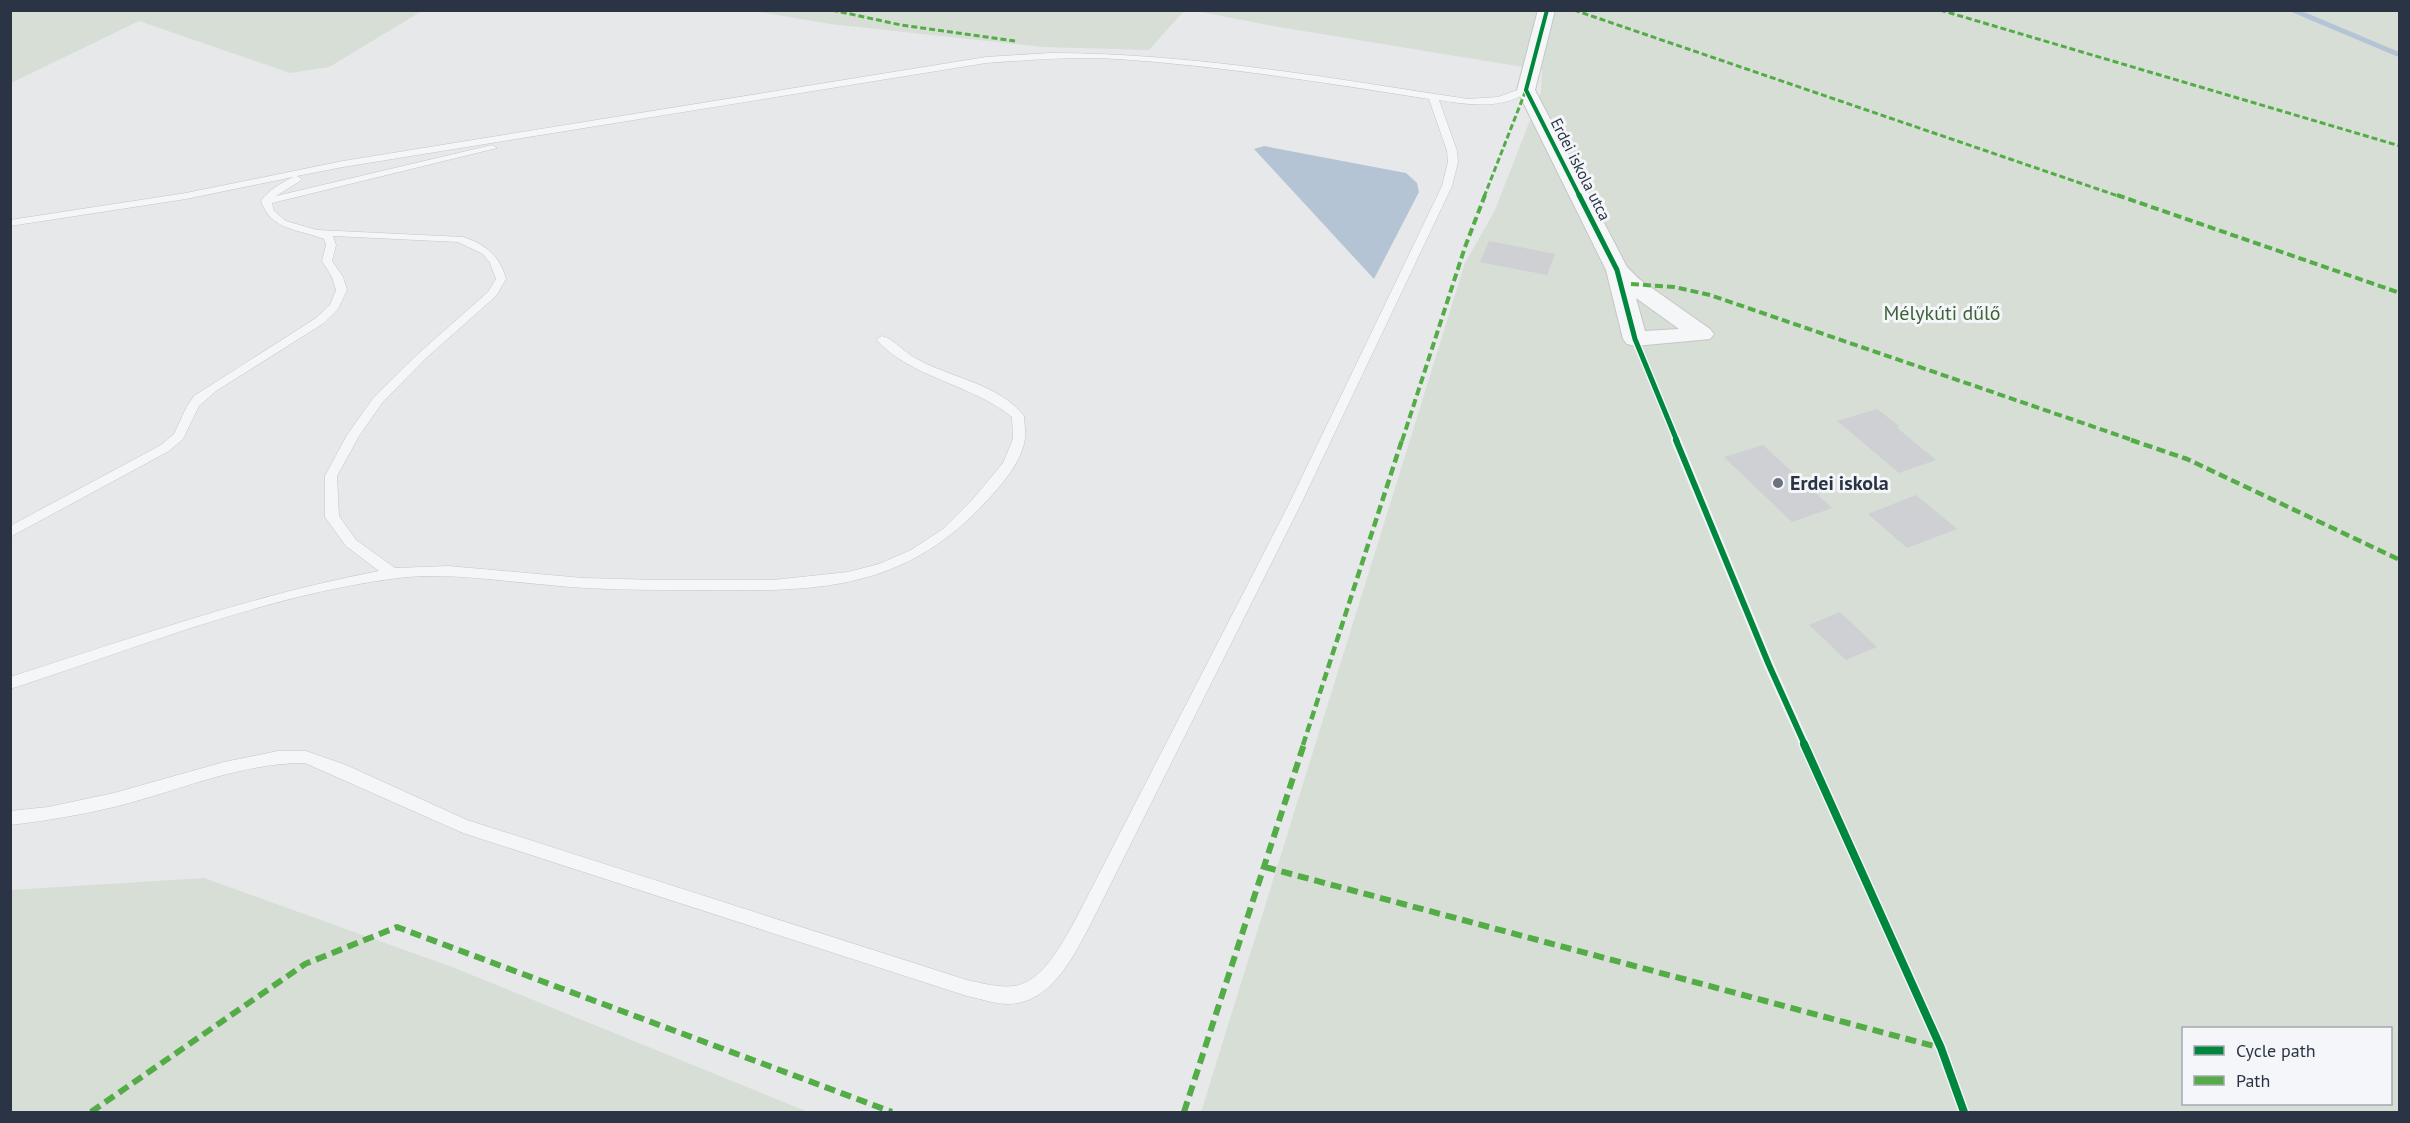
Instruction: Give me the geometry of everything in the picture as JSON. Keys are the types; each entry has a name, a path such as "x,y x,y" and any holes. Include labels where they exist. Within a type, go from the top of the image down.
{"street":[{"path":"1526,90 1547,10"},
{"name":"Erdei iskola utca","path":"1526,90 1617,270"}],"lane":[{"path":"10,223 196,194 318,170 986,60 1050,56 1116,56 1281,73 1433,97 1488,103 1526,90"},
{"path":"10,818 48,814 114,800 235,766 278,757 306,757 463,826 967,988 998,994 1022,993 1044,979 1066,952 1086,916 1293,508 1447,186 1453,162 1452,151 1433,97"},
{"path":"266,201 443,162 531,135"},
{"path":"318,170 276,190 266,201 267,210 274,219 290,226 319,232 459,239 475,244 489,253 499,267 501,279 492,294 422,356 378,400 352,435 331,477 332,517 351,543 393,574"},
{"path":"10,532 165,447 178,437 188,412 198,399 222,381 315,324 337,306 342,293 340,280 327,261 331,244 329,237 319,232"},
{"path":"10,683 296,592 393,574 448,572 551,581 784,586 853,578 891,567 929,547 967,515 1004,472 1019,439 1018,416 1004,402 913,362 894,351 882,339"}],"green space":[{"path":"11,10 422,11 329,67 290,73 139,21 11,83"},
{"path":"1184,10 1149,50 1043,47 830,24 754,11"},
{"name":"Mélykúti dűlő","path":"1196,11 2399,11 2399,1112 1201,1112 1465,263 1495,210 1541,92 1542,70 1273,26"},
{"path":"204,878 452,967 808,1112 11,1112 11,890"}],"water":[{"path":"1264,146 1406,173 1417,183 1419,192 1374,279 1254,149"}],"building":[{"path":"1489,241 1555,254 1547,275 1480,262"},
{"path":"1877,409 1936,460 1899,473 1837,421"},
{"name":"Erdei iskola","path":"1763,445 1832,508 1792,522 1724,457"},
{"path":"1916,495 1957,529 1907,548 1868,514"},
{"path":"1840,612 1877,647 1846,660 1809,625"}],"waterway":[{"path":"2293,10 2400,55"}],"marked path":[{"path":"832,10 901,25 1015,41"},
{"path":"1574,10 2400,293"},
{"path":"1940,10 2400,146"},
{"path":"1184,1112 1465,247 1526,90"},
{"path":"1631,284 1674,287 1710,295 2187,459 2400,560"},
{"path":"1265,867 1941,1048"},
{"path":"91,1112 305,964 397,927 892,1112"}],"cycle path":[{"path":"1547,10 1526,90 1617,270 1635,339 1769,665 1941,1048 1964,1112"}],"place":[{"name":"Erdei iskola","path":"1778,483"}]}
